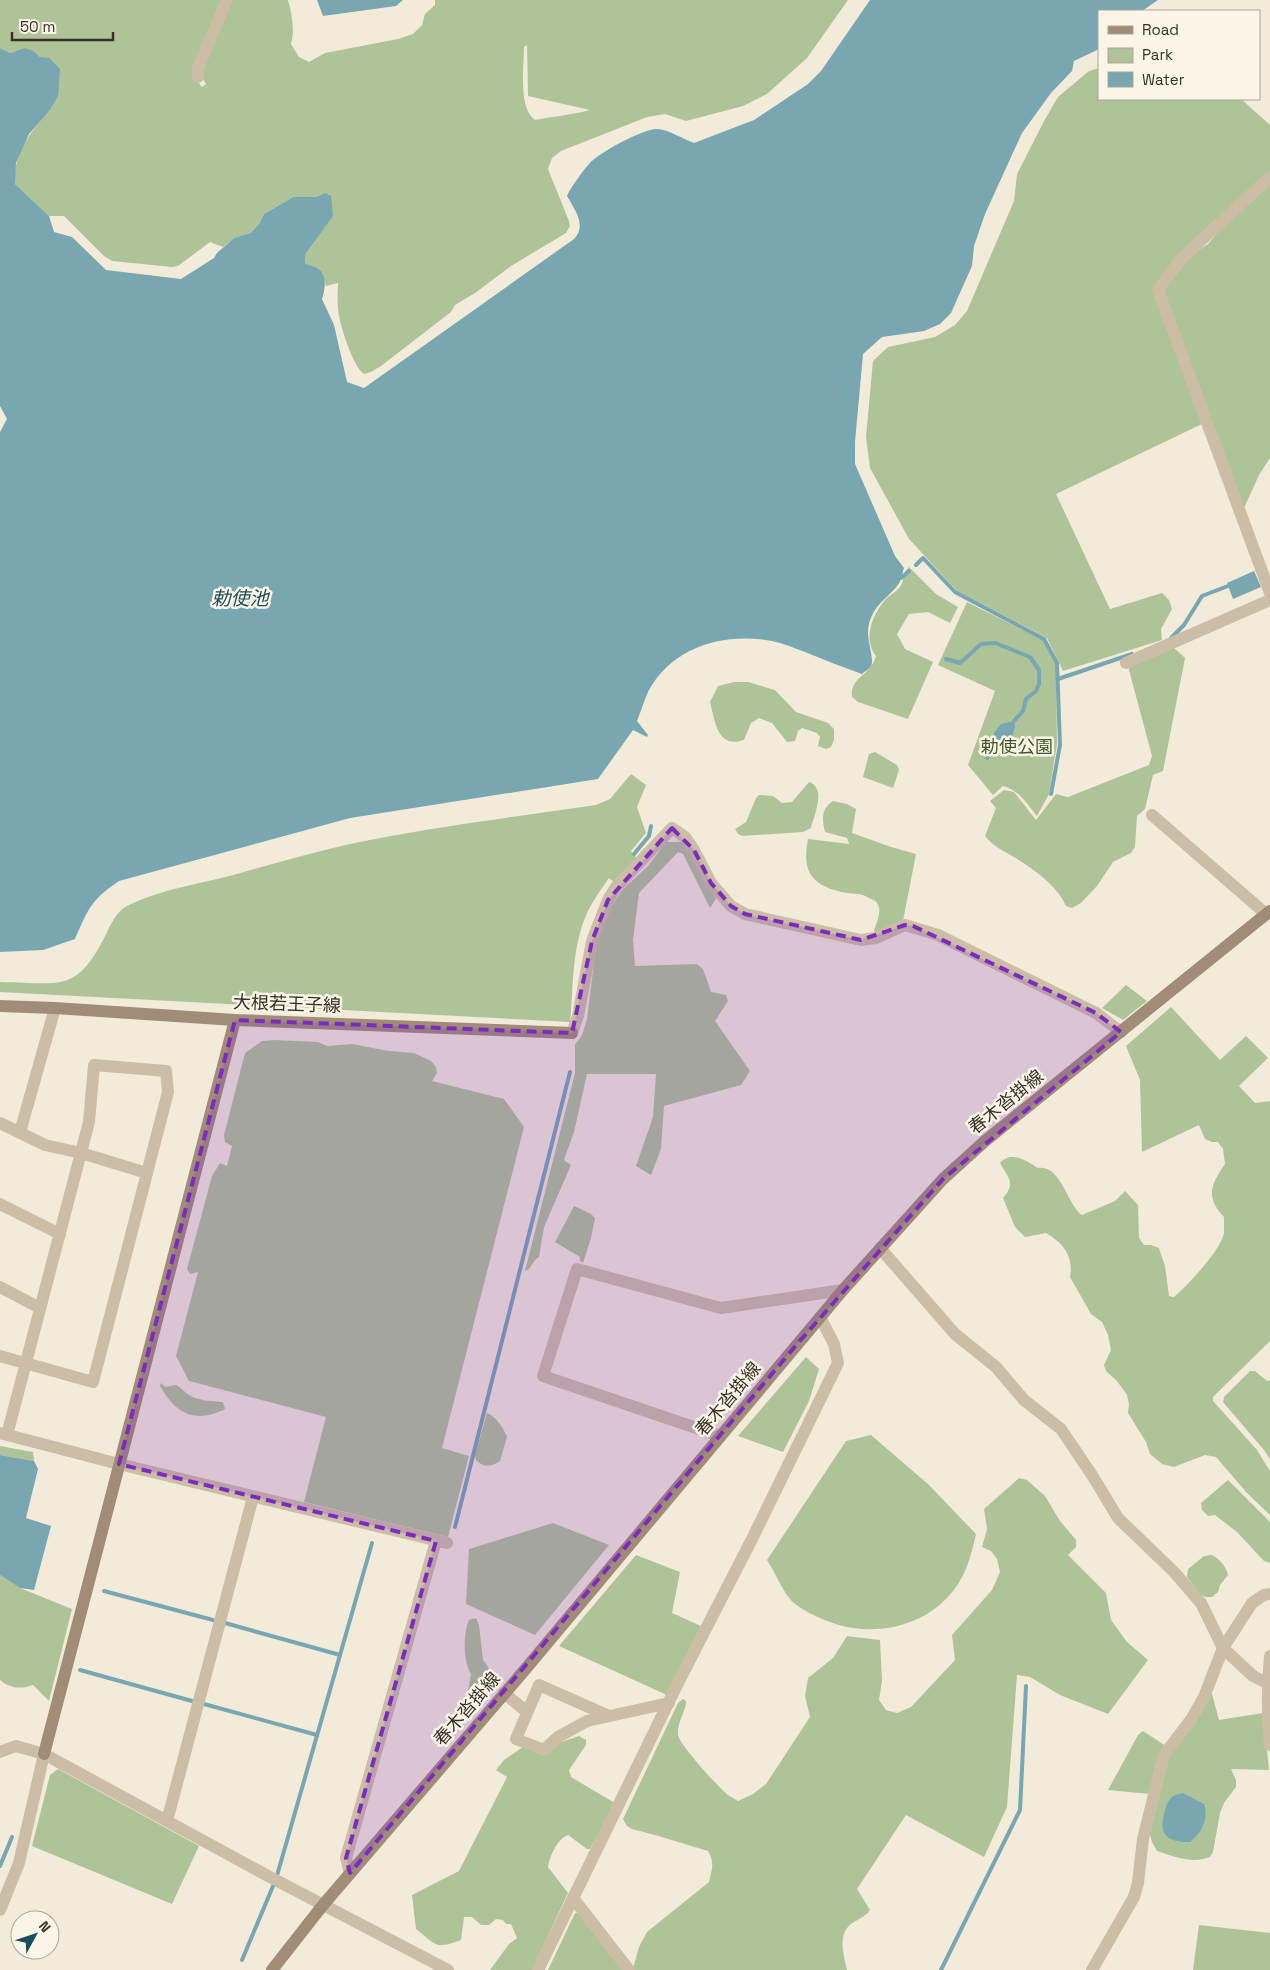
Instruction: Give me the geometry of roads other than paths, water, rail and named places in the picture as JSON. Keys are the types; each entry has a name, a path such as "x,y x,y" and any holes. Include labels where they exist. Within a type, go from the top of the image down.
{"main road":[{"name":"春木沓掛線","path":"272,1970 323,1905 820,1317 943,1179 985,1140 1268,912"},
{"name":"大根若王子線","path":"0,1006 235,1020 572,1033"},
{"path":"44,1754 235,1020"}],"street":[{"path":"198,77 198,68 227,0"},
{"path":"1270,177 1182,258 1158,290 1270,594"},
{"path":"1262,575 1270,560"},
{"path":"1126,663 1270,600"},
{"path":"1152,815 1268,912"},
{"path":"572,1033 578,1016 592,941 608,900 616,888 672,828 685,838 694,850 711,882 731,906 745,914 861,940 876,938 905,925 913,926 938,935 1096,1013 1121,1032"},
{"path":"20,1132 55,1008"},
{"path":"0,1356 26,1363 94,1382 168,1092 166,1071 94,1065 89,1122 26,1363 4,1434 253,1497 442,1542 346,1858 350,1873"},
{"path":"0,1123 45,1146 81,1153 147,1173"},
{"path":"0,1204 60,1234"},
{"path":"880,1248 955,1334 996,1367 1024,1400 1061,1429 1118,1518 1174,1572 1201,1603 1224,1648 1253,1676 1267,1683"},
{"path":"720,1436 543,1376 577,1269 721,1308 843,1290"},
{"path":"0,1287 40,1308"},
{"path":"538,1970 838,1363 834,1344 820,1317"},
{"path":"167,1821 253,1497"},
{"path":"1092,1970 1134,1897 1138,1883 1143,1839 1164,1755 1192,1718 1204,1697 1224,1648 1252,1603 1264,1595 1270,1594"},
{"path":"1270,1656 1267,1683 1267,1719 1270,1745"},
{"path":"609,1716 539,1685 516,1739 544,1750 558,1737 587,1720 609,1716 669,1703"},
{"path":"504,1693 528,1712"},
{"path":"0,1752 16,1746 44,1754 268,1876 448,1970"},
{"path":"0,1910 19,1863 44,1754"},
{"path":"573,1898 629,1970"}],"water":[{"path":"317,0 403,0 396,6 323,16"},
{"name":"勅使池","path":"870,0 1158,0 1143,10 1098,10 1098,49 1074,61 1072,71 1051,93 1022,133 985,214 974,246 972,266 951,313 940,324 924,331 882,337 863,354 855,442 855,464 895,556 904,568 898,584 877,607 871,617 868,635 872,658 871,666 862,674 772,641 736,639 718,641 701,646 685,653 658,676 648,692 637,721 648,735 647,737 633,730 598,779 350,818 119,881 102,894 91,906 75,939 43,950 0,952 0,432 7,419 0,406 0,48 10,53 25,48 33,51 40,57 49,58 60,69 58,96 50,110 29,134 16,163 15,184 49,216 54,232 72,237 106,270 181,279 214,258 234,238 251,233 259,224 264,214 293,197 316,197 325,193 331,196 333,216 306,253 305,263 317,268 323,274 325,287 322,299 334,325 347,382 364,388 574,239 580,229 580,223 567,196 580,175 594,159 622,142 651,130 667,131 694,143 754,120 808,84 821,71"},
{"path":"1254,571 1261,587 1233,599 1227,583"},
{"path":"1014,721 1015,727 1011,742 1004,746 995,747 994,733 1001,724"},
{"path":"0,1455 34,1461 38,1469 26,1518 51,1526 34,1590 20,1588 0,1575"},
{"path":"1183,1793 1204,1804 1206,1815 1201,1830 1190,1842 1170,1839 1163,1831 1164,1815 1169,1800"}],"waterway":[{"path":"916,565 923,558 955,592 1044,639 1057,663 1060,745 1051,794"},
{"path":"901,578 909,571"},
{"path":"1171,638 1184,625 1202,596 1228,586"},
{"path":"946,659 960,663 981,644 995,643 1030,657 1039,670 1039,684 1036,691 1026,699 1023,711 1014,721"},
{"path":"1058,679 1132,654"},
{"path":"987,758 995,747"},
{"path":"634,854 649,836 651,826"},
{"path":"455,1527 570,1072"},
{"path":"242,1960 276,1879 372,1543"},
{"path":"104,1591 213,1620"},
{"path":"225,1623 340,1655"},
{"path":"80,1670 192,1701"},
{"path":"941,1970 1020,1810 1026,1686"},
{"path":"204,1704 317,1735"},
{"path":"0,1866 12,1837"}],"park label":[{"name":"勅使公園","path":"1017,747"}]}
